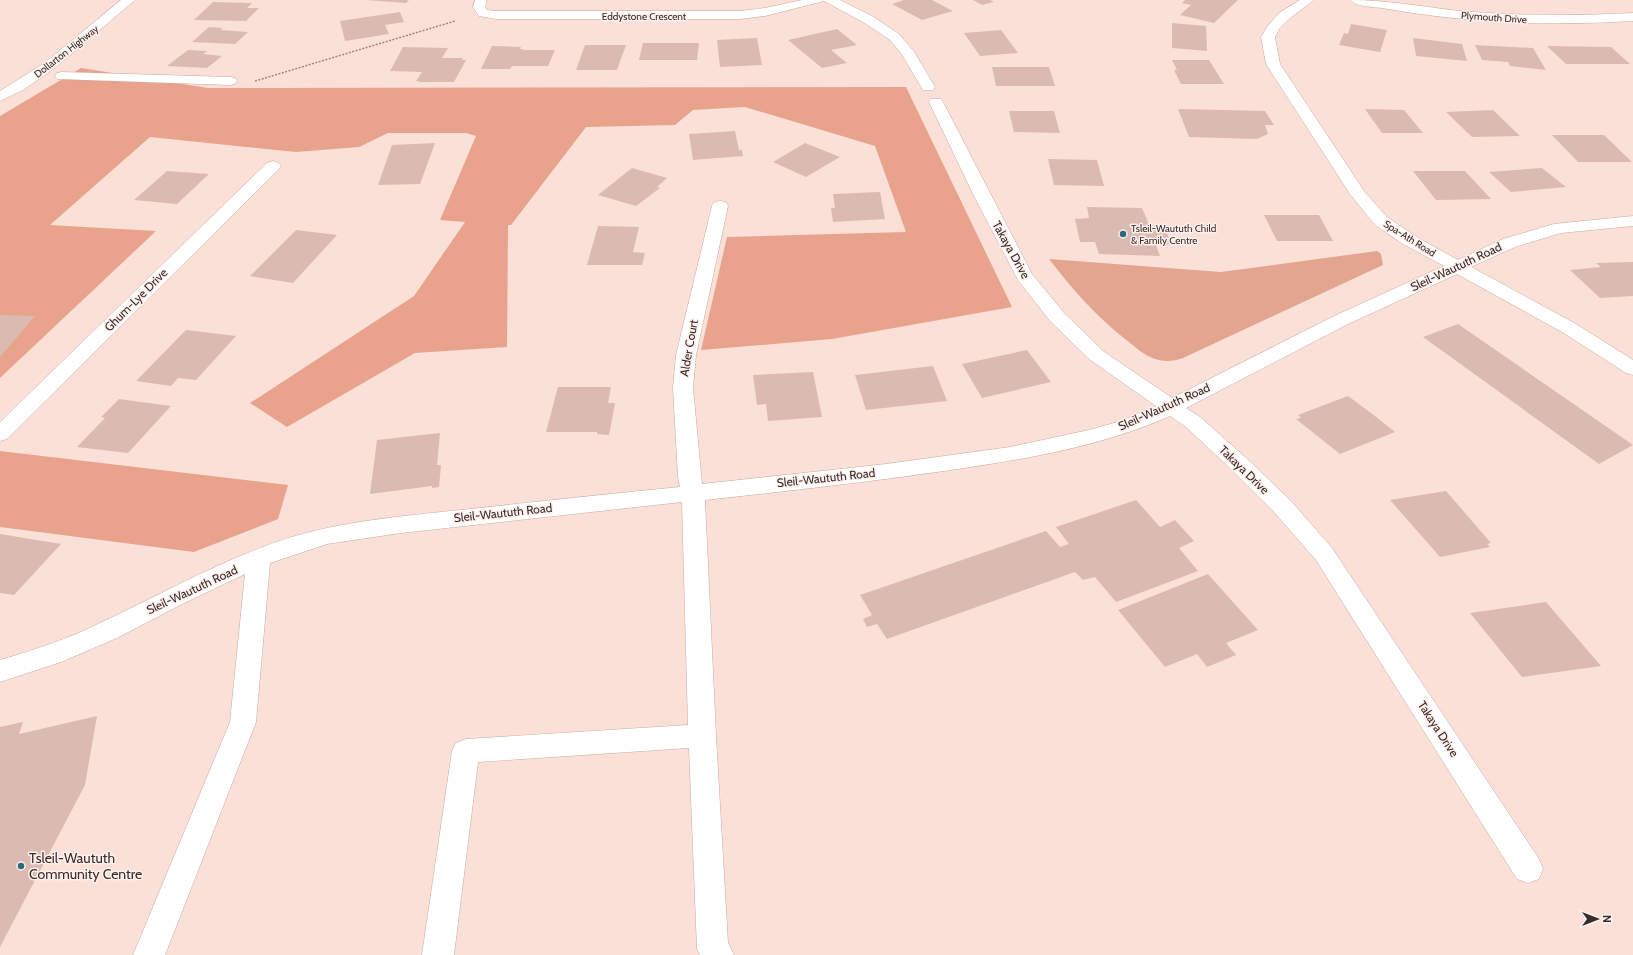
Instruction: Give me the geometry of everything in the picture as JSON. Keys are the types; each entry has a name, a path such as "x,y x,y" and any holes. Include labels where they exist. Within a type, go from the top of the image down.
{"street":[{"name":"Dollarton Highway","path":"0,97 23,85 56,61 129,0"},
{"path":"481,0 479,7 483,13"},
{"name":"Eddystone Crescent","path":"483,13 514,16 740,15 765,12 819,0"},
{"name":"Takaya Drive","path":"830,0 871,22 899,40 915,63 932,94 982,196 1024,276 1057,317 1096,355 1192,422 1282,506 1324,554 1528,869"},
{"name":"Spa-Ath Road","path":"1308,0 1284,16 1273,27 1268,38 1273,64 1358,194 1381,220 1409,240 1569,328 1633,369"},
{"name":"Plymouth Drive","path":"1357,0 1444,14 1514,19 1562,21 1633,17"},
{"path":"62,76 230,81"},
{"name":"Ghum-Lye Drive","path":"0,434 273,166"},
{"name":"Alder Court","path":"718,955 713,949 702,736 693,492 689,477 683,388 686,355 720,206"},
{"name":"Sleil-Waututh Road","path":"0,671 52,655 108,631 171,598 259,558 307,541 362,529 886,472 1010,454 1089,437 1128,426 1171,407 1339,321 1509,243 1560,228 1633,221"},
{"path":"149,955 243,722 259,558"},
{"path":"438,955 466,751 702,736"}],"path":[{"path":"230,81 252,82 483,13"}],"shaded area":[{"path":"81,68 208,88 906,87 1012,307 832,339 701,350 727,237 906,232 875,146 745,107 693,110 675,125 586,127 511,225 508,225 507,347 415,353 287,427 250,403 414,296 465,222 440,220 476,136 466,133 388,133 359,147 296,152 150,137 50,225 156,231 0,378 0,116"},
{"path":"1377,251 1381,254 1383,265 1183,358 1166,361 1154,359 1147,355 1137,349 1114,330 1085,302 1049,259 1221,272"},
{"path":"0,451 288,485 278,519 194,552 0,527"}],"building":[{"path":"366,0 409,0 406,3"},
{"path":"904,0 932,0 953,11 922,20 892,4"},
{"path":"973,0 990,0 994,2 982,5"},
{"path":"1185,0 1238,0 1214,23 1180,15 1191,5 1182,3"},
{"path":"213,2 252,3 247,8 259,8 246,21 194,20"},
{"path":"400,12 404,22 385,25 389,34 345,41 340,21"},
{"path":"1172,23 1206,26 1207,51 1172,48"},
{"path":"1351,24 1387,30 1380,52 1339,45 1344,33 1348,34"},
{"path":"209,27 223,28 220,30 248,32 235,44 192,42"},
{"path":"837,29 857,45 831,50 847,63 822,68 788,40"},
{"path":"1001,30 1018,53 980,56 964,33"},
{"path":"757,38 762,65 720,67 717,40"},
{"path":"1413,38 1462,44 1467,61 1416,56"},
{"path":"643,43 699,43 697,60 639,60"},
{"path":"585,45 626,45 617,70 576,70"},
{"path":"1475,45 1533,48 1546,70 1510,66 1508,62 1482,60"},
{"path":"492,46 521,47 520,49 525,50 555,50 548,66 512,66 510,69 481,69"},
{"path":"1547,46 1611,47 1630,64 1566,64"},
{"path":"403,47 448,48 442,58 463,58 462,60 466,60 454,82 420,82 416,81 422,72 390,71"},
{"path":"188,50 207,51 203,54 222,56 207,68 167,66"},
{"path":"1172,60 1209,60 1224,84 1181,84 1174,70 1177,70"},
{"path":"992,67 1049,67 1055,86 996,86"},
{"path":"1178,109 1265,111 1274,125 1265,125 1268,134 1257,139 1189,137"},
{"path":"1365,109 1404,110 1423,133 1382,133"},
{"path":"1493,110 1520,136 1472,137 1446,112"},
{"path":"1009,111 1054,111 1060,133 1014,132"},
{"path":"735,131 739,150 742,150 743,156 693,160 689,134"},
{"path":"1552,135 1604,135 1632,162 1578,162"},
{"path":"435,143 420,184 378,185 392,145"},
{"path":"805,143 840,157 806,177 773,162"},
{"path":"1048,159 1097,160 1104,186 1054,185"},
{"path":"632,168 667,178 657,187 660,188 636,206 598,195"},
{"path":"1542,168 1566,187 1511,192 1489,172"},
{"path":"167,171 209,174 177,204 134,200"},
{"path":"1413,171 1465,171 1491,199 1436,200"},
{"path":"880,192 885,219 833,222 831,208 835,208 833,194"},
{"name":"Tsleil-Waututh Child & Family Centre","path":"1087,207 1142,208 1150,227 1165,227 1171,244 1156,245 1160,256 1099,254 1095,242 1080,242 1075,219 1089,218"},
{"path":"1264,215 1319,215 1333,241 1277,241"},
{"path":"598,226 639,227 633,252 645,253 642,265 587,265"},
{"path":"296,230 337,235 293,283 250,276"},
{"path":"1633,262 1633,296 1600,298 1570,270 1601,267 1596,263"},
{"path":"0,315 35,316 0,357"},
{"path":"1458,324 1633,445 1599,464 1423,337"},
{"path":"186,330 236,336 196,380 178,378 171,386 136,381"},
{"path":"1027,350 1051,382 982,398 962,364"},
{"path":"933,366 947,401 866,410 855,375"},
{"path":"813,372 822,417 768,421 766,404 757,405 753,375"},
{"path":"558,387 611,387 608,403 615,403 609,435 597,434 597,432 546,432"},
{"path":"1348,396 1395,432 1340,454 1296,419 1301,418 1298,415"},
{"path":"119,399 171,406 128,453 77,447 105,418 101,417"},
{"path":"440,433 437,465 441,465 439,487 432,488 432,486 370,494 377,440"},
{"path":"1446,491 1491,543 1487,544 1490,547 1440,557 1390,500"},
{"path":"1136,500 1160,527 1175,520 1194,541 1179,548 1198,571 1116,602 1095,577 1083,580 1075,572 887,639 877,624 867,627 863,619 872,615 860,595 1046,531 1060,547 1069,544 1056,527"},
{"path":"0,534 61,544 14,595 0,593"},
{"path":"1208,574 1258,630 1226,643 1236,655 1207,667 1197,654 1165,667 1118,610"},
{"path":"1546,602 1601,666 1522,677 1470,613"},
{"name":"Tsleil-Waututh Community Centre","path":"97,716 85,785 0,947 0,727 23,722 19,734"}],"place":[{"name":"Tsleil-Waututh Child & Family Centre","path":"1123,234"},
{"name":"Tsleil-Waututh Community Centre","path":"21,866"}]}
